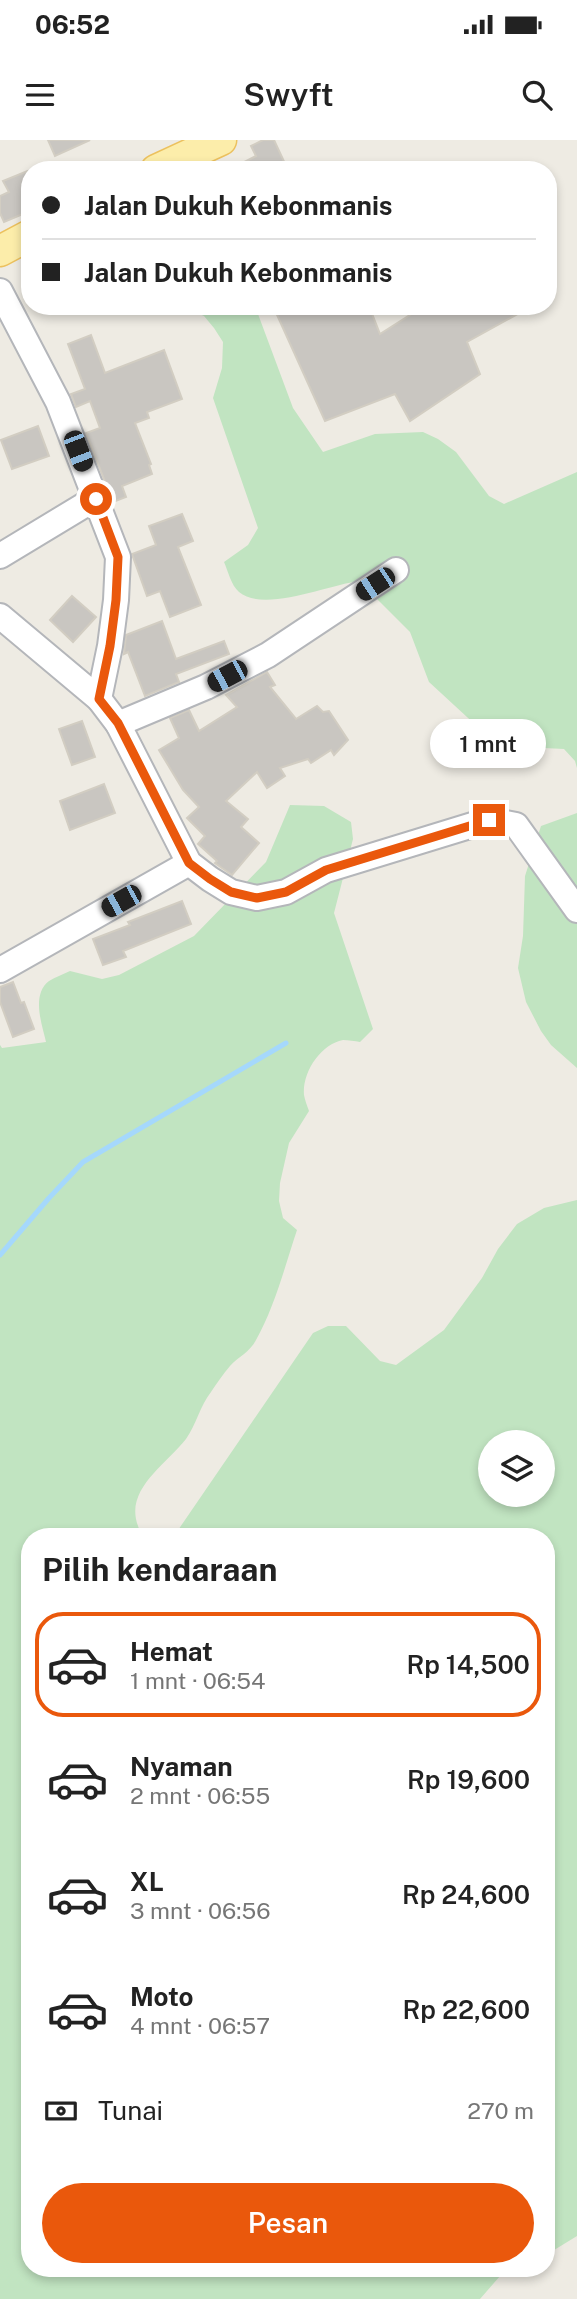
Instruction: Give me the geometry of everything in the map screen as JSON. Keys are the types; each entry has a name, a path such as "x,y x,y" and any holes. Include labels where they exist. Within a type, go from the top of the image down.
{"main road":[{"path":"176,161 221,140"},
{"path":"0,251 21,239"}],"street":[{"path":"0,291 58,402 118,557 112,635 99,699"},
{"path":"0,556 96,499"},
{"path":"118,723 206,687 268,654 396,570"},
{"path":"0,616 99,699 118,723 189,863 231,892 257,898 286,892 326,870 489,820 516,825 577,910"},
{"path":"0,970 189,863"}],"green space":[{"path":"202,315 258,315 293,408 323,452 375,434 423,432 456,452 489,496 504,504 577,472 577,768 575,761 564,749 492,738 480,729 429,682 410,632 359,581 280,599 250,598 236,589 224,562 248,545 258,528 213,398 222,368 223,342"},
{"path":"290,805 324,806 351,822 353,839 334,913 373,1029 360,1042 343,1040 327,1047 314,1060 306,1077 304,1095 309,1111 289,1143 280,1183 279,1201 283,1218 297,1230 274,1300 253,1344 225,1372 207,1397 186,1439 155,1471 139,1494 136,1521 139,1528 21,1528 21,2277 499,2277 480,2299 0,2299 0,1045 2,1048 46,1042 39,1002 40,994 49,981 70,971 102,979 119,975 194,936 266,862"},
{"path":"577,813 577,1068 551,1045 541,1031 526,1002 518,968 523,936 525,876 541,826"},
{"path":"577,1200 577,2236 555,2249 555,1528 179,1528 313,1333 328,1326 346,1326 380,1361 396,1365 444,1330 482,1278 498,1249 517,1224 544,1208"}],"building":[{"path":"48,140 90,140 55,156"},
{"path":"263,140 274,140 284,161 246,161 256,156 251,146"},
{"path":"21,174 21,215 4,222 0,213 0,196 9,192 3,181"},
{"path":"277,315 373,315 380,334 410,315 516,315 467,342 480,374 410,421 395,394 325,421"},
{"path":"91,335 105,373 164,350 182,399 147,412 149,418 135,423 151,464 152,474 122,486 126,497 113,502 86,433 100,428 90,401 76,407 71,394 85,389 68,344"},
{"path":"38,426 49,456 12,469 1,440"},
{"path":"182,514 193,541 178,547 201,605 170,617 160,591 147,596 132,554 156,545 149,526"},
{"path":"72,596 96,617 73,642 50,620"},
{"path":"162,621 176,659 224,641 229,654 176,674 179,682 145,696 128,652 124,654 126,635"},
{"path":"267,672 275,685 270,687 296,719 317,706 323,712 329,711 348,740 334,755 331,750 311,763 308,759 280,768 285,776 267,788 257,772 226,801 248,819 241,827 259,843 232,875 215,863 217,861 198,844 205,836 187,818 199,807 183,790 159,750 179,738 170,718 189,710 199,731 237,707 226,695"},
{"path":"82,721 95,757 72,765 59,729"},
{"path":"104,784 115,813 70,830 60,801"},
{"path":"182,901 191,924 123,951 126,957 103,965 93,939"},
{"path":"13,982 34,1029 13,1037 0,1002 0,987"}],"waterway":[{"path":"0,1255 83,1162 286,1043"}],"route":[{"path":"96,499 118,557 110,646 99,699 118,723 189,863 231,892 257,898 286,892 326,870 489,820"}]}
